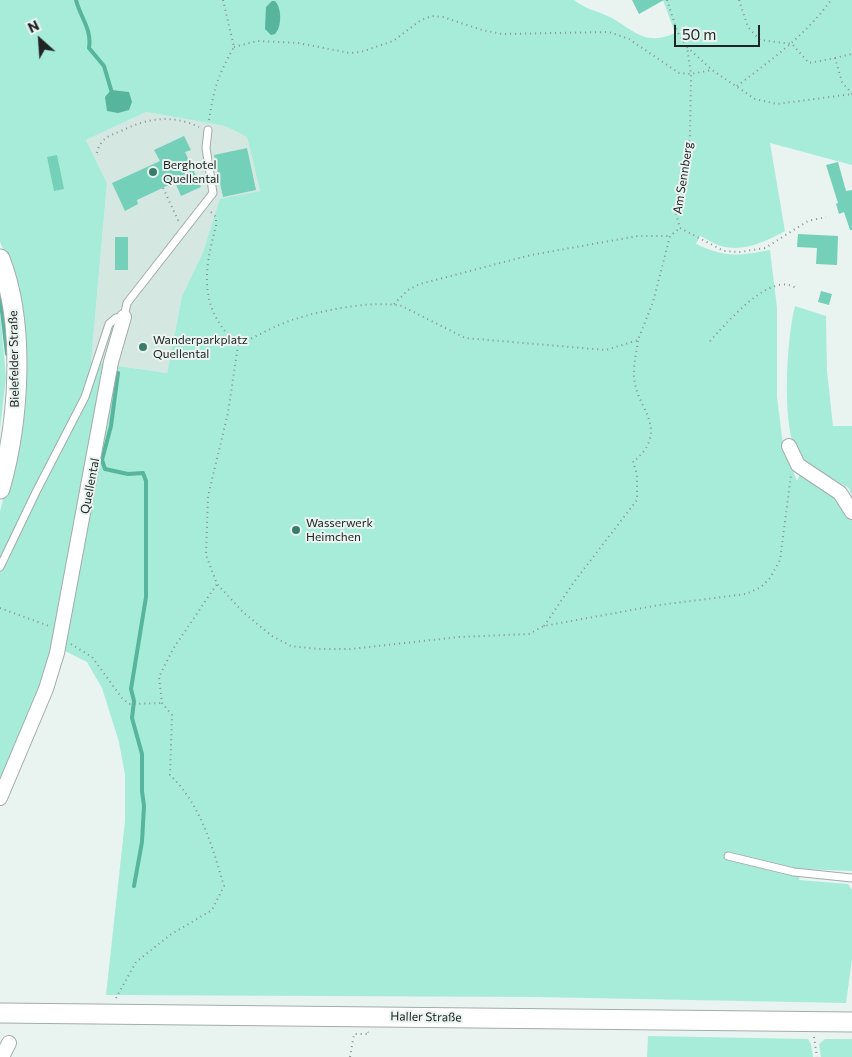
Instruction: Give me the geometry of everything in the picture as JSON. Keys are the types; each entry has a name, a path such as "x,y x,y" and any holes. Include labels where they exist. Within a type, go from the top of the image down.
{"main road":[{"name":"Bielefelder Straße","path":"0,259 14,313 16,377 15,414 0,489"},
{"name":"Haller Straße","path":"0,1013 852,1022"}],"street":[{"name":"Quellental","path":"0,798 46,689 61,637 111,362 124,317"},
{"path":"789,446 798,465 840,493 852,512"},
{"path":"2,1057 9,1043"}],"lane":[{"name":"Quellental","path":"124,317 127,303 213,193 206,148 208,130"},
{"path":"0,567 85,397 109,324 116,318 124,317"},
{"path":"728,856 794,872 852,878"}],"path":[{"path":"97,153 104,138 145,120 162,118 190,122 208,130 213,91 218,74 234,47 223,0"},
{"name":"Am Sennberg","path":"667,0 677,32 687,47 691,74 690,137 675,210 680,228 724,251 740,252 765,248 808,221 826,217"},
{"path":"740,0 748,27 760,40 792,44 809,63 852,54"},
{"path":"737,86 792,44 815,22 830,0"},
{"path":"234,47 257,41 298,43 350,53 361,52 393,41 421,20 432,16 502,34 609,32 629,39 679,73 691,74 712,70"},
{"path":"687,47 712,70 755,99 777,104 852,94"},
{"path":"835,58 842,82 852,94"},
{"path":"163,188 184,231"},
{"path":"202,207 212,212 216,217 206,286 208,303 224,332 238,345"},
{"path":"544,626 574,582 637,500 637,475 633,461 637,459 647,446 652,432 650,420 635,386 633,372 638,340 653,302 670,236 680,228"},
{"path":"394,304 408,290 420,284 531,255 596,246 638,236 670,236"},
{"path":"710,341 750,299 768,289 784,285 797,289"},
{"path":"238,345 295,319 360,305 394,304 402,306 465,338 606,350 638,340"},
{"path":"238,345 228,413 208,496 206,555 217,584 244,613 272,636 291,646 351,649 459,636 529,634 544,626 659,605 746,594 761,587 770,578 780,560 789,479 798,465"},
{"path":"114,1004 136,962 170,935 212,910 224,886 208,834 186,790 170,776 172,715 162,703 159,677 173,649 217,584"},
{"path":"0,608 54,628 61,637 92,657 122,698 129,704 162,703"},
{"path":"350,1057 354,1034 369,1034 368,1031"},
{"path":"814,1034 817,1057"}],"shaded area":[{"path":"0,0 574,0 587,8 610,17 640,35 656,38 675,33 663,0 852,0 852,165 770,143 785,231 764,242 741,248 715,244 700,236 696,244 716,252 733,255 770,250 777,308 777,397 783,445 797,481 800,474 839,496 852,521 852,871 801,869 799,880 848,884 852,890 852,959 846,1003 535,997 106,995 125,821 125,775 119,742 102,688 87,662 63,650 37,695 0,785 0,511 16,452 15,277 0,242","holes":["146,112 225,126 247,137 260,191 220,199 203,252 182,296 167,373 91,362 107,183 86,140"]},
{"path":"272,1 275,1 279,8 280,18 277,31 271,35 265,29 266,7"},
{"path":"111,90 129,92 132,102 129,110 118,113 107,111 105,97"},
{"path":"146,112 225,126 247,137 260,191 220,200 203,252 182,296 167,373 91,362 107,183 86,140"},
{"path":"795,306 826,316 827,371 833,426 852,426 852,497 849,488 817,470 800,457 794,445 790,428 787,384 790,339"},
{"path":"0,313 6,377 0,429"},
{"path":"648,1036 808,1039 811,1044 813,1057 647,1057"},
{"path":"825,1039 852,1039 852,1057 821,1057 819,1044"}],"building":[{"path":"632,0 664,0 639,14"},
{"name":"Berghotel Quellental","path":"184,136 191,150 185,152 201,187 181,196 175,182 137,200 138,204 125,211 112,183 160,161 154,150"},
{"path":"247,148 256,190 223,197 214,155"},
{"path":"57,155 64,189 54,191 47,157"},
{"path":"838,162 846,191 852,190 852,230 850,230 844,212 839,214 836,204 838,203 826,165"},
{"path":"798,234 838,236 837,265 816,264 817,248 797,247"},
{"path":"115,237 128,237 128,270 115,270"},
{"path":"821,291 832,294 829,305 818,302"}],"waterway":[{"path":"76,0 88,29 89,48 104,66 112,93"},
{"path":"0,294 7,354"},
{"path":"118,373 111,426 102,460 105,469 128,474 143,473 146,481 146,597 131,689 134,701 132,718 142,754 144,806 142,842 134,886"}],"place":[{"name":"Berghotel Quellental","path":"153,172"},
{"name":"Wanderparkplatz Quellental","path":"143,347"},
{"name":"Wasserwerk Heimchen","path":"296,530"}]}
